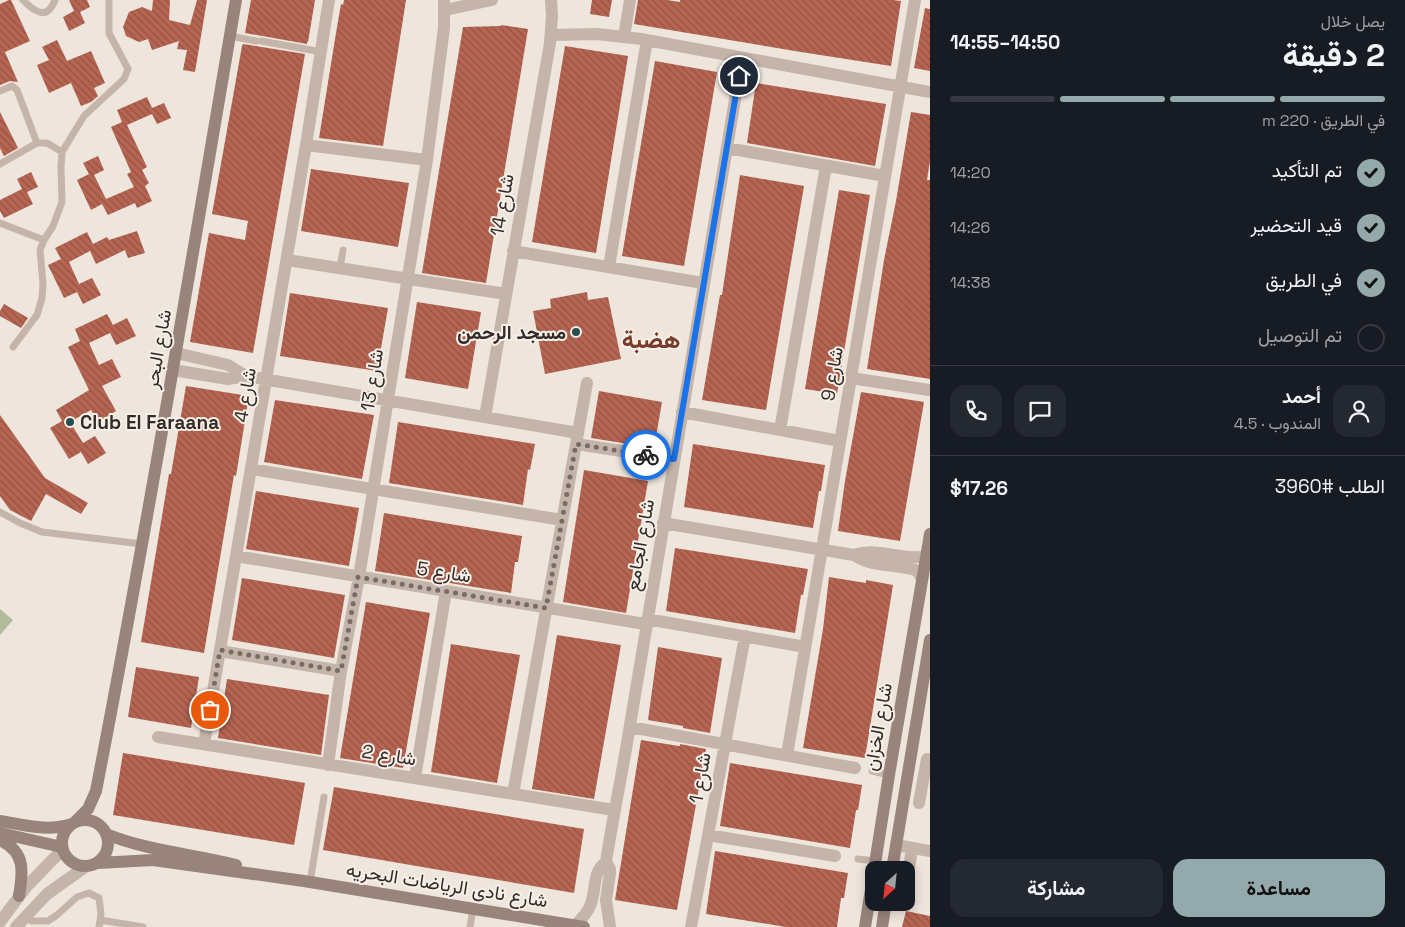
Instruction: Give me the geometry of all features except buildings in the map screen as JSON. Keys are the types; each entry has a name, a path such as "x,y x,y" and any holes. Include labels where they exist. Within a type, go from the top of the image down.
{"main road":[{"name":"شارع البحر","path":"74,823 88,809 96,791 125,644 236,0"},
{"name":"شارع الخزان","path":"875,861 930,534"},
{"name":"شارع الخزان","path":"893,861 910,757 927,674 930,640"},
{"name":"شارع البحر","path":"96,791 98,818 104,831"},
{"path":"0,821 51,828 60,828 74,823 87,820 93,822 104,831 108,847 106,853 91,865 79,866 69,860 62,849 61,840 63,834 74,823"},
{"name":"شارع نادى الرياضات البحريه","path":"104,831 122,840 156,849 207,858 307,881"},
{"path":"0,834 62,849"},
{"path":"0,840 16,851 20,859 22,879 19,896"},
{"name":"شارع نادى الرياضات البحريه","path":"91,865 153,860 307,881 580,926"},
{"name":"شارع الخزان","path":"865,927 867,911"},
{"path":"882,927 885,911"}],"street":[{"name":"شارع 4","path":"204,744 267,380 329,0"},
{"path":"444,5 492,0"},
{"name":"شارع 14","path":"485,417 551,35 551,0"},
{"path":"624,37 630,0"},
{"name":"شارع 9","path":"786,755 915,0"},
{"name":"شارع 13","path":"328,765 341,671 427,160 444,28 444,5"},
{"path":"551,35 597,34 647,40 930,92"},
{"path":"609,267 647,40"},
{"name":"شارع الجامع","path":"610,927 606,900 610,869 606,862 742,58"},
{"path":"306,145 427,160"},
{"path":"727,148 885,176"},
{"path":"780,430 826,166"},
{"path":"514,251 704,283"},
{"path":"287,260 506,294"},
{"path":"176,353 222,363 235,368 246,376"},
{"path":"173,370 228,379 246,376 485,417 674,459"},
{"path":"851,378 929,390"},
{"path":"513,794 586,383"},
{"path":"682,412 840,440"},
{"path":"251,469 562,520"},
{"path":"663,523 854,555 874,565 915,570 922,579"},
{"path":"854,555 872,552 903,557 926,556"},
{"name":"شارع 5","path":"236,556 546,608 745,636 805,647"},
{"path":"415,778 446,591"},
{"name":"شارع 1","path":"691,927 745,636"},
{"path":"220,650 341,671"},
{"path":"630,727 855,768"},
{"name":"شارع 2","path":"158,737 614,810"},
{"path":"910,757 928,759 920,803"},
{"path":"708,835 836,856"},
{"path":"896,845 930,851"},
{"path":"910,861 912,848"},
{"path":"0,922 19,896 62,849"},
{"name":"شارع الجامع","path":"580,926 590,908 598,869 606,862"},
{"path":"20,922 47,894 91,865"}],"lane":[{"path":"23,0 37,11 45,13 49,11 55,0"},
{"path":"13,347 37,315 42,298 43,284 40,250 53,226 62,202 60,167 62,152 84,116 112,91 127,74 128,69 109,33 108,0"},
{"path":"230,36 322,52"},
{"path":"0,91 12,86 17,90 36,143"},
{"path":"0,164 36,143 47,143 62,152"},
{"path":"0,223 44,240"},
{"path":"340,268 343,250"},
{"path":"0,512 42,532 142,544"},
{"path":"872,771 889,775"},
{"path":"307,881 324,797"},
{"path":"858,858 875,861"},
{"path":"20,922 48,921 77,897 89,893 99,898 101,914 99,924 143,927"},
{"path":"470,927 473,909"}],"green space":[{"path":"0,609 13,620 0,635"}],"way so far":[{"path":"210,710 220,650 341,671 358,577 546,608 576,444 646,455"}],"place":[{"name":"مسجد الرحمن","path":"576,332"},
{"name":"Club El Faraana","path":"70,422"}],"district":[{"name":"هضبة","path":"651,339"}],"route":[{"path":"646,455 674,459 739,76"}]}
